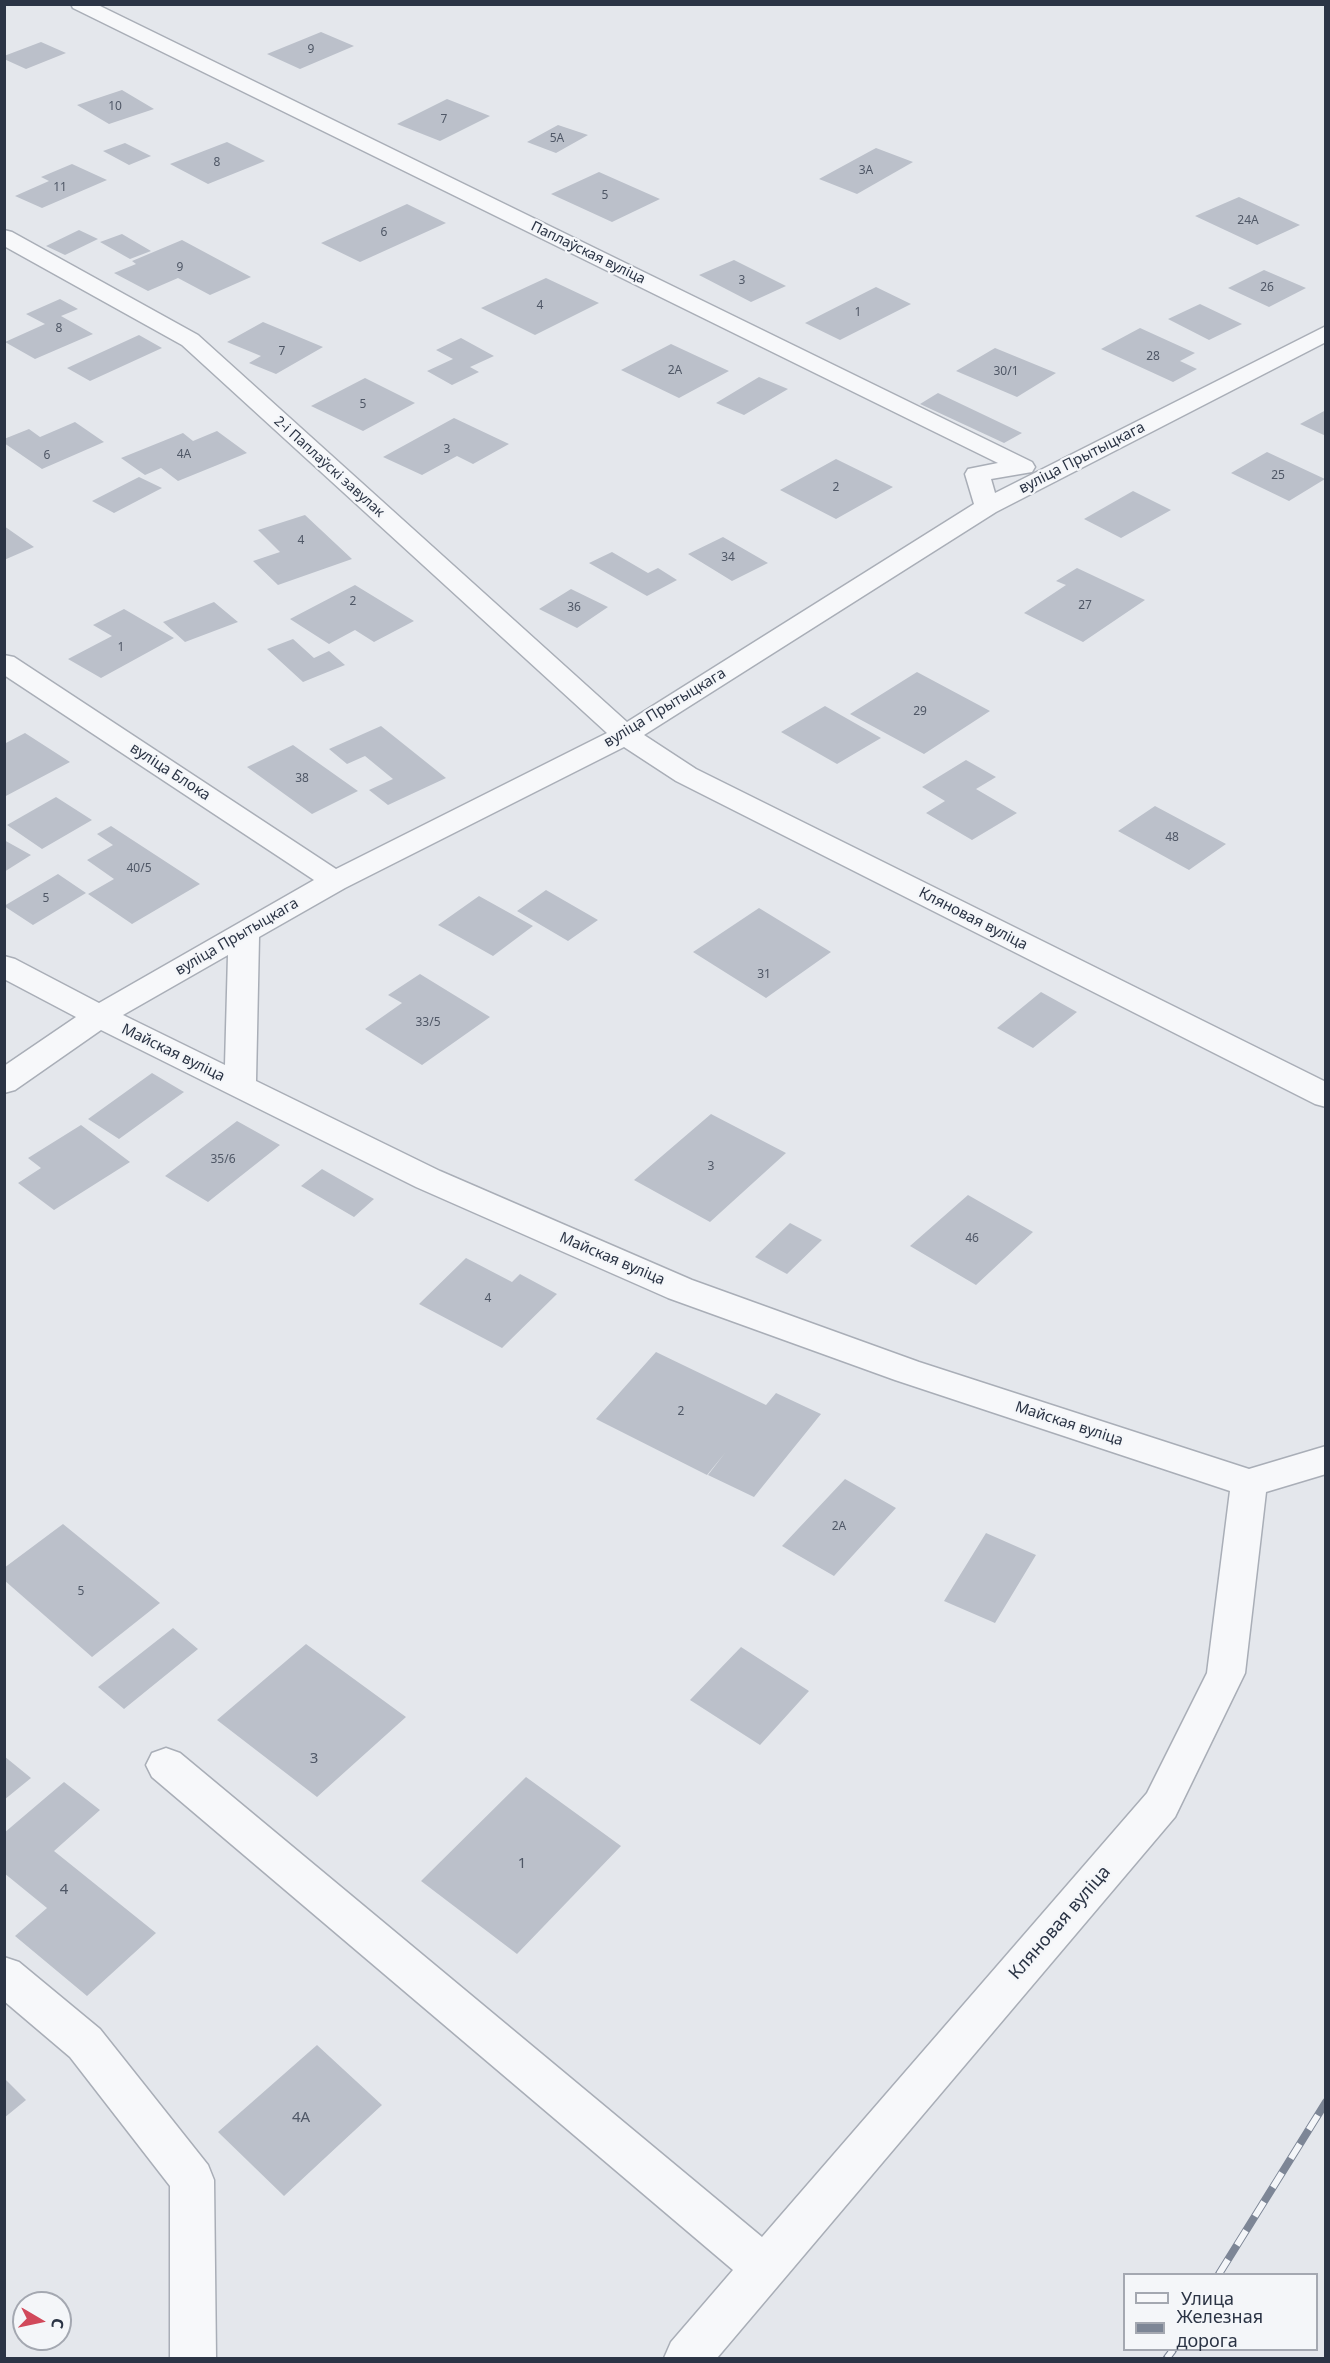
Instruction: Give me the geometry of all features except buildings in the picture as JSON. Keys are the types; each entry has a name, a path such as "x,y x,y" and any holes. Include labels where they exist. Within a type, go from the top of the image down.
{"street":[{"name":"Паплаўская вуліца","path":"80,4 1023,467 977,474 987,507"},
{"name":"2-і Паплаўскі завулак","path":"4,237 189,340 625,735"},
{"name":"вуліца Прытыцкага","path":"4,1082 99,1016 335,881 625,735 987,507 1326,333"},
{"name":"вуліца Блока","path":"4,663 335,881"},
{"name":"Кляновая вуліца","path":"625,735 686,776 1324,1092"},
{"path":"240,1086 244,933"},
{"name":"Майская вуліца","path":"4,966 99,1016 428,1179 680,1289 907,1371 1249,1483"},
{"path":"1249,1483 1326,1460"},
{"name":"Кляновая вуліца","path":"687,2358 1161,1805 1226,1674 1249,1483"},
{"path":"166,1765 765,2268"},
{"path":"4,1975 85,2043 192,2180 193,2358"}],"railway":[{"path":"1220,2273 1326,2102"},
{"path":"1167,2358 1172,2351"}]}
